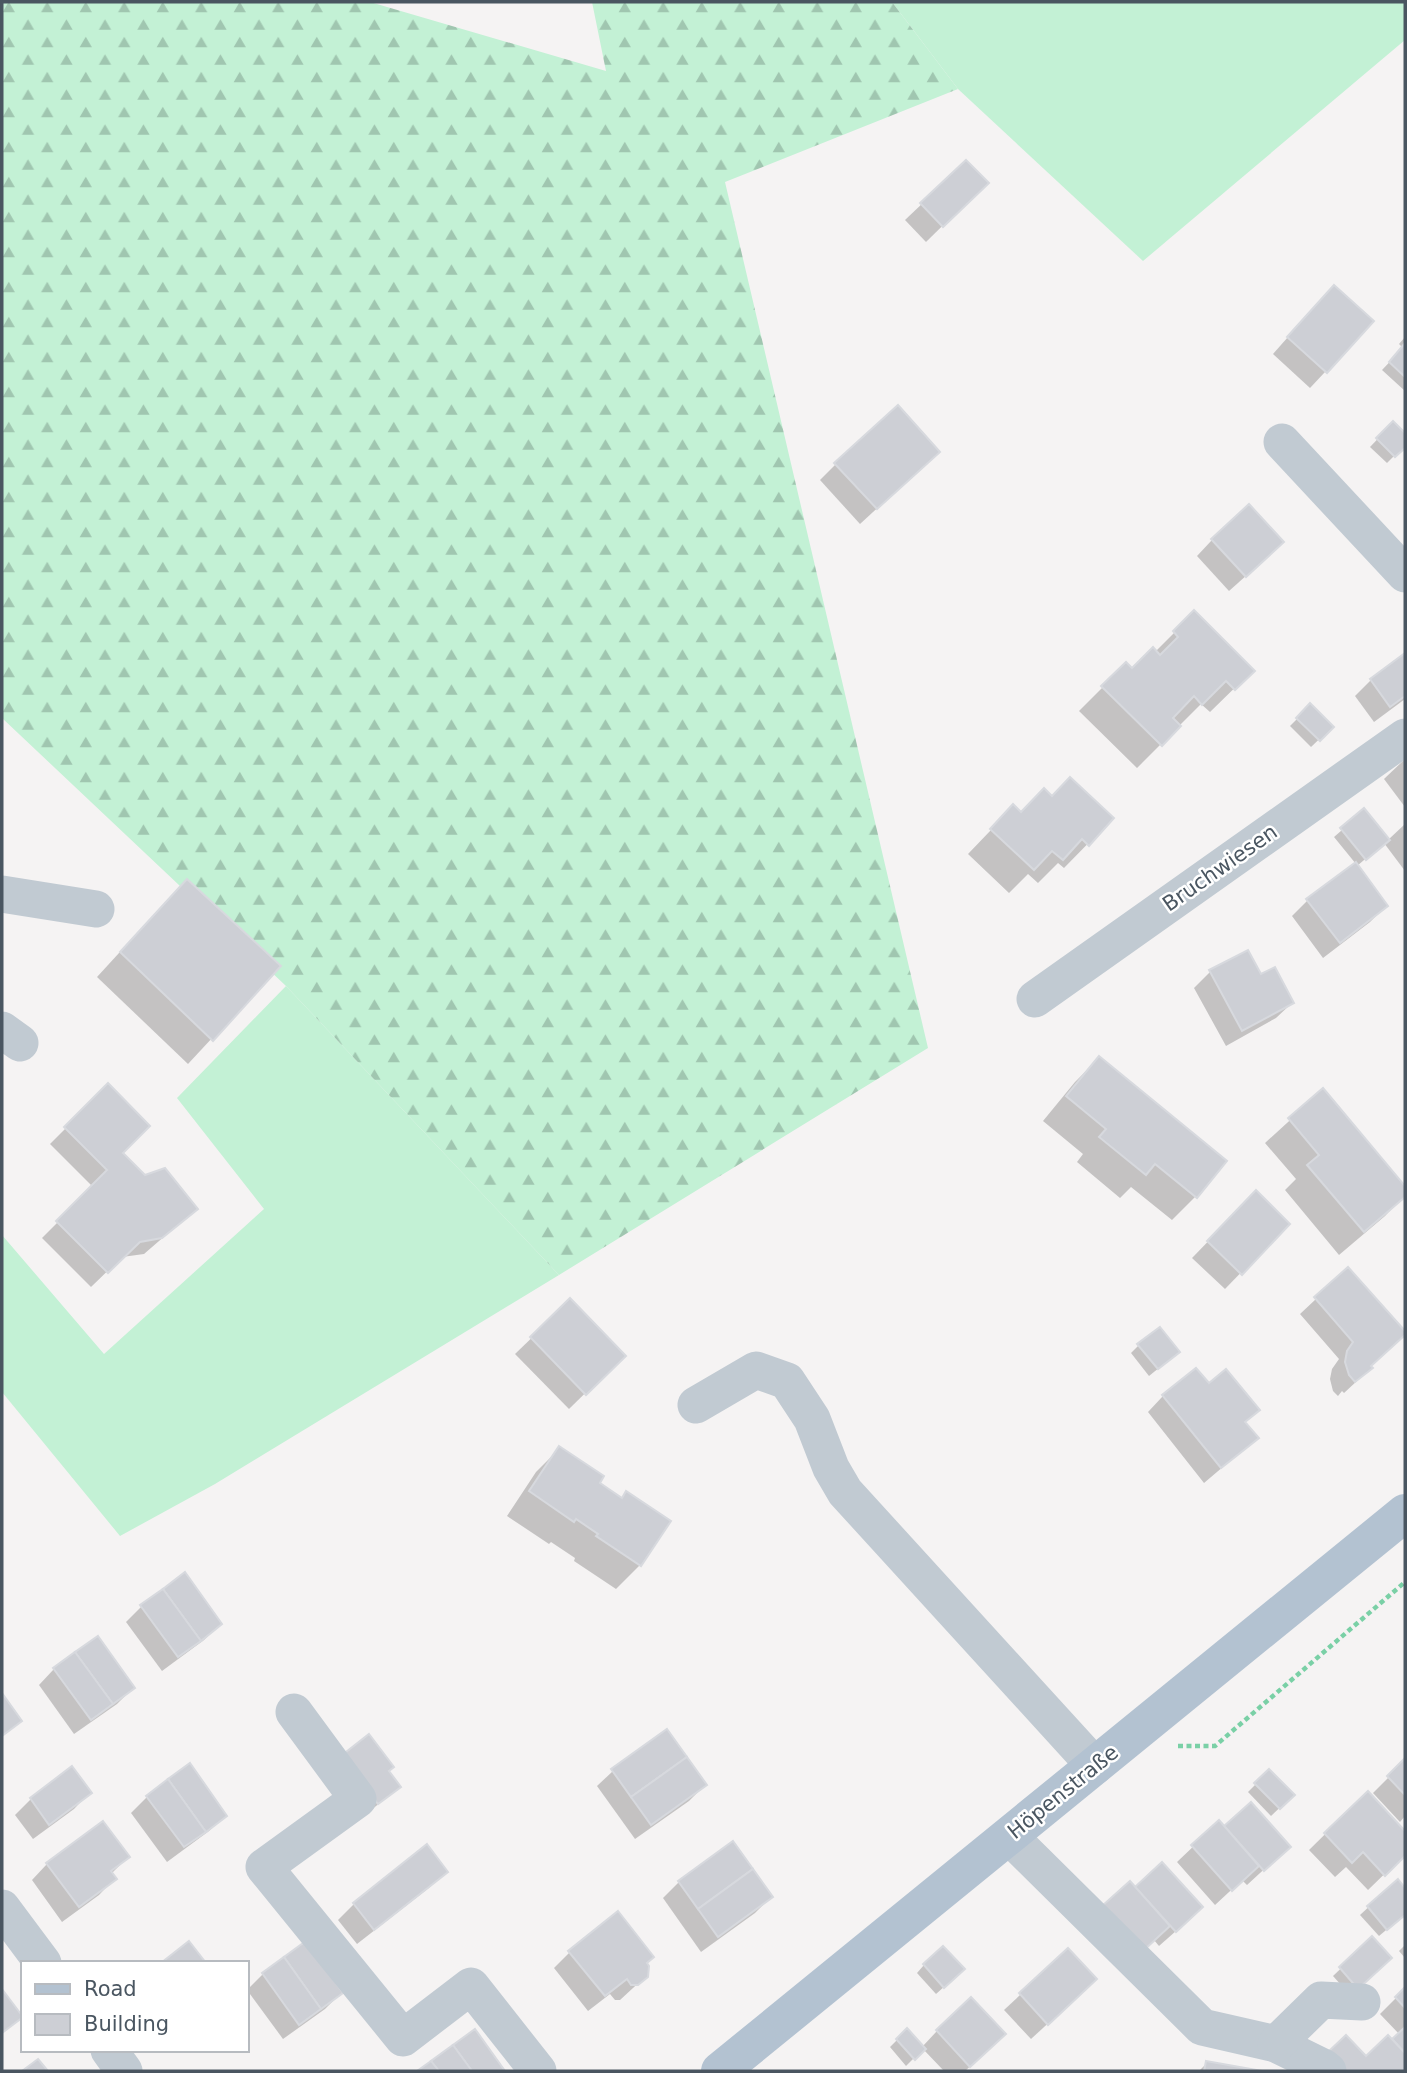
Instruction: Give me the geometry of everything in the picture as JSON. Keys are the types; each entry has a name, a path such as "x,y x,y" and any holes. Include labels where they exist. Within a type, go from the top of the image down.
{"main road":[{"name":"Höpenstraße","path":"720,2071 1405,1513"}],"street":[{"path":"1282,442 1405,574"},
{"name":"Bruchwiesen","path":"1035,999 1405,737"},
{"path":"2,894 96,909"},
{"path":"696,1405 756,1370 787,1381 812,1419 831,1468 845,1492 1108,1755"},
{"path":"293,1712 358,1799 264,1867 403,2038 471,1986 538,2071"},
{"path":"1009,1836 1202,2027 1276,2044 1328,2071"},
{"path":"2,1908 42,1961"},
{"path":"1276,2044 1321,2000 1362,2002"},
{"path":"110,2052 124,2071"}],"path":[{"path":"1108,1755 1215,1746 1405,1582"}],"green space":[{"path":"2,2 370,2 606,71 592,2 892,2 958,89 725,182 928,1048 559,1275 286,986 2,718"},
{"path":"892,2 1405,2 1405,40 1143,261 958,89"},
{"path":"286,986 559,1275 215,1484 120,1536 2,1392 2,1235 104,1354 264,1209 177,1098"}],"building":[{"path":"966,160 989,183 943,227 920,203"},
{"path":"1334,285 1374,321 1327,373 1287,337"},
{"path":"1405,343 1405,377 1389,362"},
{"path":"898,405 940,452 877,509 834,463"},
{"path":"1393,421 1405,433 1405,448 1395,457 1376,438"},
{"path":"1249,504 1284,542 1246,577 1211,539"},
{"path":"1194,610 1255,671 1235,690 1226,681 1202,705 1194,696 1173,718 1181,726 1162,746 1101,686 1126,662 1132,668 1153,647 1160,655 1178,637 1173,631"},
{"path":"1405,653 1405,696 1390,707 1370,679"},
{"path":"1310,703 1334,727 1320,741 1296,718"},
{"path":"1070,777 1114,818 1089,846 1082,839 1063,860 1052,851 1034,870 990,829 1013,804 1021,812 1044,788 1052,796"},
{"path":"1364,808 1390,840 1366,860 1340,828"},
{"path":"1356,862 1388,906 1340,943 1306,899"},
{"path":"187,879 281,966 213,1041 120,952"},
{"path":"1248,950 1261,974 1275,967 1294,1003 1242,1031 1209,970"},
{"path":"1099,1056 1227,1161 1197,1198 1155,1164 1146,1175 1099,1137 1106,1129 1066,1096"},
{"path":"108,1083 150,1126 123,1153 145,1175 165,1168 198,1209 162,1238 140,1242 108,1273 56,1221 107,1170 64,1127"},
{"path":"1323,1088 1405,1186 1405,1197 1364,1232 1307,1165 1319,1155 1288,1118"},
{"path":"1256,1190 1290,1224 1242,1275 1207,1241"},
{"path":"1348,1267 1405,1331 1405,1335 1371,1366 1373,1368 1355,1382 1349,1375 1345,1362 1347,1351 1353,1342 1314,1297"},
{"path":"570,1298 626,1356 586,1395 530,1337"},
{"path":"1160,1327 1180,1352 1158,1369 1137,1344"},
{"path":"1196,1368 1209,1383 1226,1369 1260,1410 1245,1422 1259,1438 1221,1468 1162,1395"},
{"path":"559,1446 604,1476 600,1483 622,1498 626,1491 671,1521 641,1566 576,1519 574,1522 529,1491"},
{"path":"185,1572 222,1624 201,1641 163,1589"},
{"path":"163,1589 201,1641 178,1657 140,1605"},
{"path":"98,1636 135,1688 113,1704 75,1652"},
{"path":"75,1652 113,1704 91,1720 53,1668"},
{"path":"2,1693 22,1721 2,1736"},
{"path":"667,1729 687,1757 631,1797 611,1769"},
{"path":"369,1734 394,1767 389,1771 401,1787 378,1804 341,1756"},
{"path":"687,1757 707,1785 651,1825 631,1797"},
{"path":"1405,1758 1405,1795 1387,1776"},
{"path":"190,1763 227,1816 206,1832 168,1779"},
{"path":"72,1766 92,1793 49,1825 30,1798"},
{"path":"1269,1769 1295,1795 1280,1809 1254,1783"},
{"path":"168,1779 206,1832 184,1847 146,1796"},
{"path":"1368,1791 1405,1831 1405,1856 1385,1876 1363,1852 1352,1863 1324,1833"},
{"path":"1251,1802 1291,1847 1264,1871 1224,1826"},
{"path":"1219,1820 1259,1866 1232,1891 1191,1845"},
{"path":"103,1821 130,1857 111,1871 117,1879 79,1907 46,1863"},
{"path":"733,1841 753,1869 698,1909 678,1881"},
{"path":"427,1844 448,1872 374,1930 353,1903"},
{"path":"1162,1862 1203,1907 1176,1932 1135,1887"},
{"path":"753,1869 773,1897 718,1937 698,1909"},
{"path":"1398,1879 1405,1888 1405,1915 1387,1930 1367,1906"},
{"path":"1130,1881 1170,1926 1143,1951 1102,1906"},
{"path":"618,1911 654,1957 647,1963 648,1977 638,1985 631,1985 627,1979 605,1996 568,1951"},
{"path":"1372,1936 1392,1958 1358,1989 1339,1967"},
{"path":"189,1941 204,1961 164,1961"},
{"path":"306,1941 343,1993 321,2009 284,1957"},
{"path":"943,1946 965,1969 944,1988 923,1964"},
{"path":"1068,1948 1097,1979 1048,2025 1019,1993"},
{"path":"284,1957 321,2009 299,2025 262,1973"},
{"path":"1405,1987 1405,2008 1395,1997"},
{"path":"2,1989 21,2014 21,2019 2,2033"},
{"path":"971,1997 1006,2034 970,2067 936,2030"},
{"path":"1405,2027 1405,2053 1392,2039"},
{"path":"907,2028 926,2049 915,2060 896,2039"},
{"path":"475,2029 505,2071 472,2071 453,2045"},
{"path":"1346,2035 1366,2056 1388,2035 1405,2053 1405,2071 1346,2071 1328,2052"},
{"path":"453,2045 472,2071 439,2071 431,2061"},
{"path":"38,2059 48,2071 22,2071"},
{"path":"431,2061 439,2071 417,2071"},
{"path":"1206,2061 1262,2071 1204,2071"}]}
